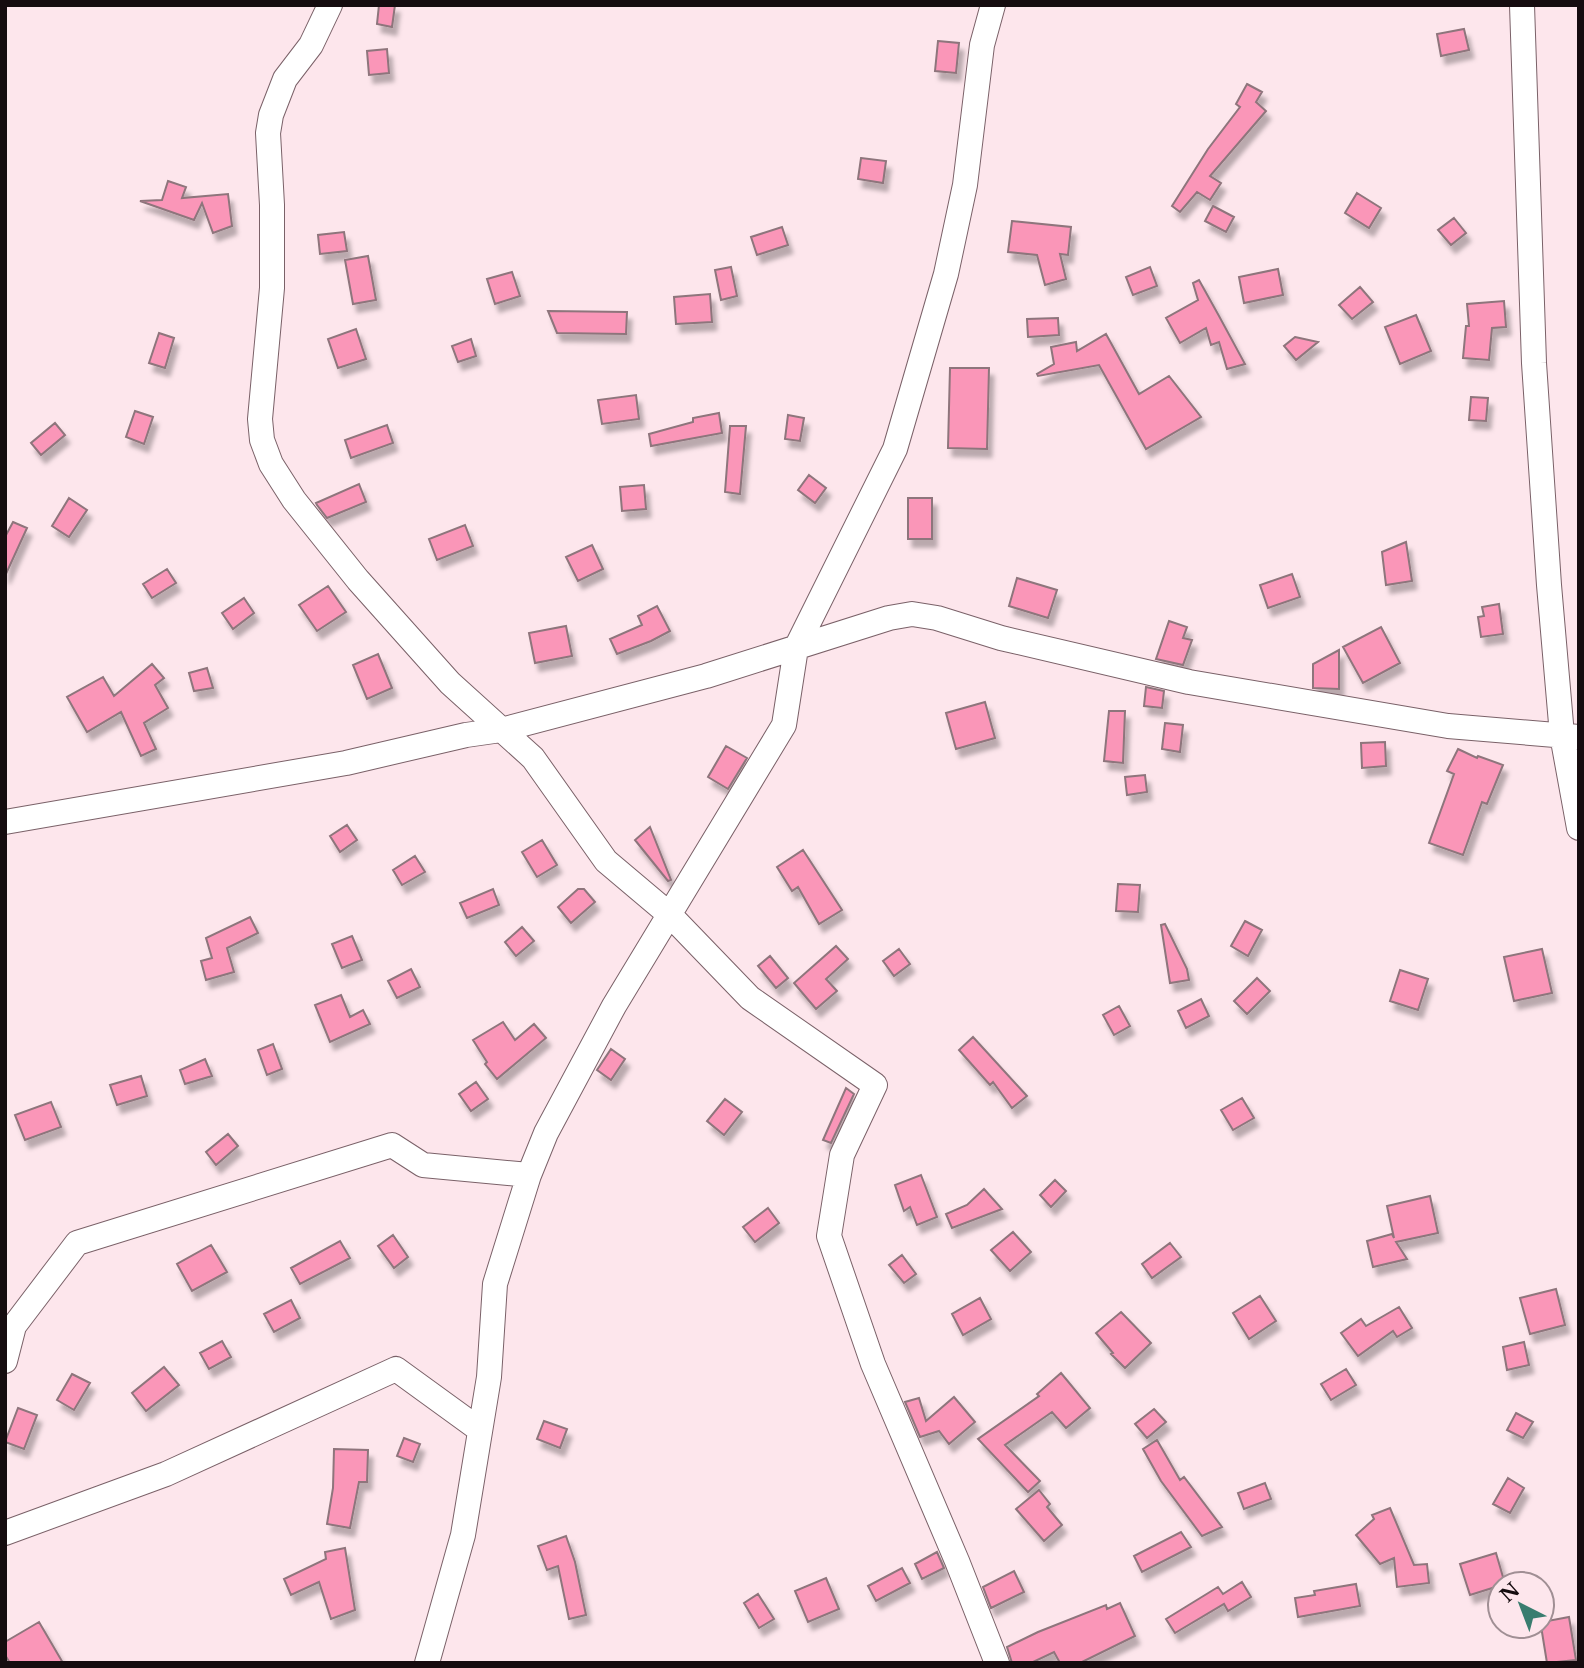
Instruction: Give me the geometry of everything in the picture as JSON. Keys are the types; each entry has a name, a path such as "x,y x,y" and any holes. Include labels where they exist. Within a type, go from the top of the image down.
{"street":[{"path":"330,5 311,45 285,79 271,115 268,132 272,205 272,288 260,419 262,440 271,464 293,500 358,580 450,683 533,758 606,861 670,915 750,998 875,1085 842,1155 829,1236 873,1364 957,1561 997,1663"},
{"path":"427,1663 463,1535 489,1377 495,1284 529,1175 546,1133 602,1029 784,724 796,648 895,449 946,274 965,185 982,45 993,5"},
{"path":"1522,5 1534,363 1579,828"},
{"path":"5,822 346,763 466,735 501,730 706,676 889,618 912,614 937,618 1000,638 1189,682 1448,726 1570,736"},
{"path":"5,1362 14,1326 77,1243 392,1145 424,1165 529,1175"},
{"path":"5,1533 166,1474 396,1369 480,1430"}],"building":[{"path":"379,5 395,5 392,27 377,24"},
{"path":"1464,29 1469,50 1441,56 1437,34"},
{"path":"938,41 959,43 956,73 935,71"},
{"path":"387,49 389,73 369,75 367,51"},
{"path":"1247,84 1262,92 1256,102 1266,111 1210,176 1221,183 1210,200 1197,192 1180,212 1172,206 1208,149 1240,107 1236,104"},
{"path":"861,158 886,161 883,183 858,179"},
{"path":"168,181 186,187 182,198 228,194 232,226 213,233 202,203 194,220 140,201 162,200"},
{"path":"1357,193 1381,208 1369,228 1345,213"},
{"path":"1213,206 1234,217 1226,232 1205,221"},
{"path":"1454,218 1466,233 1451,245 1438,230"},
{"path":"1012,221 1071,227 1068,255 1060,254 1066,279 1045,285 1037,255 1008,252"},
{"path":"782,227 788,245 757,255 751,237"},
{"path":"344,232 347,251 320,254 318,235"},
{"path":"368,256 376,300 353,304 345,260"},
{"path":"731,267 737,296 721,300 715,270"},
{"path":"1150,267 1157,286 1133,295 1126,277"},
{"path":"1278,269 1283,295 1244,303 1239,277"},
{"path":"512,272 520,296 495,304 487,279"},
{"path":"1199,280 1245,364 1227,369 1219,342 1211,345 1206,328 1180,343 1166,318 1198,300 1193,283"},
{"path":"1360,287 1373,302 1352,319 1339,305"},
{"path":"710,294 712,322 676,324 674,297"},
{"path":"1504,301 1506,327 1492,328 1489,360 1463,358 1466,326 1469,326 1467,304"},
{"path":"548,311 627,312 626,334 557,333"},
{"path":"1416,315 1431,351 1400,364 1385,327"},
{"path":"1058,318 1059,335 1028,337 1027,319"},
{"path":"356,329 366,359 338,368 328,339"},
{"path":"159,333 174,338 165,368 149,363"},
{"path":"1106,334 1139,394 1169,376 1201,417 1146,449 1099,365 1038,376 1037,374 1054,364 1051,347 1076,342 1077,351"},
{"path":"1295,337 1318,342 1296,360 1284,346"},
{"path":"471,339 476,356 458,362 452,346"},
{"path":"950,368 989,368 987,449 948,448"},
{"path":"636,395 639,419 602,424 598,400"},
{"path":"1471,397 1488,398 1486,421 1469,420"},
{"path":"135,411 153,417 144,444 126,437"},
{"path":"719,413 722,433 651,446 649,434 693,422 693,418"},
{"path":"788,415 804,418 800,441 785,439"},
{"path":"55,423 65,435 41,455 31,443"},
{"path":"387,425 393,443 351,458 345,440"},
{"path":"730,426 746,426 740,494 725,492"},
{"path":"809,475 826,488 815,503 798,490"},
{"path":"359,484 366,502 327,518 316,503"},
{"path":"644,485 646,509 622,511 620,487"},
{"path":"69,498 87,510 69,537 52,526"},
{"path":"908,498 932,498 932,539 908,539"},
{"path":"13,522 27,528 5,576 5,537"},
{"path":"465,525 473,546 437,560 429,539"},
{"path":"1406,542 1412,581 1386,585 1382,552"},
{"path":"592,545 603,569 578,581 566,557"},
{"path":"167,569 176,583 152,598 143,584"},
{"path":"1292,574 1300,597 1268,608 1260,585"},
{"path":"1017,578 1057,590 1048,618 1009,606"},
{"path":"328,586 346,612 317,631 299,605"},
{"path":"244,598 254,613 233,629 222,613"},
{"path":"1499,604 1503,634 1481,637 1478,617 1484,616 1482,607"},
{"path":"657,606 670,631 617,654 610,639 642,625 638,616"},
{"path":"1169,621 1187,627 1183,638 1192,640 1183,665 1156,659"},
{"path":"566,626 572,656 535,663 529,633"},
{"path":"1381,627 1400,663 1363,683 1343,647"},
{"path":"1339,650 1339,689 1313,688 1313,664"},
{"path":"378,654 392,688 367,699 353,665"},
{"path":"152,664 164,678 155,685 168,708 144,723 156,749 141,756 121,712 87,732 67,697 103,677 114,696"},
{"path":"207,668 213,688 194,691 189,673"},
{"path":"1146,687 1164,691 1162,708 1144,706"},
{"path":"985,702 995,738 956,749 946,713"},
{"path":"1109,711 1125,711 1123,763 1104,761"},
{"path":"1165,723 1183,725 1180,752 1162,749"},
{"path":"1385,742 1386,766 1362,768 1361,743"},
{"path":"726,746 747,758 728,789 708,777"},
{"path":"1458,749 1477,758 1478,756 1503,765 1487,804 1482,802 1463,855 1429,843 1454,774 1447,771"},
{"path":"1145,775 1147,792 1127,795 1125,777"},
{"path":"347,825 357,840 340,852 330,836"},
{"path":"650,827 671,880 668,881 635,840"},
{"path":"542,840 557,865 537,877 522,852"},
{"path":"803,850 842,910 819,924 798,887 792,891 777,867"},
{"path":"415,856 425,872 402,885 393,870"},
{"path":"1118,884 1140,885 1138,912 1116,911"},
{"path":"493,889 499,905 467,918 460,903"},
{"path":"578,889 584,889 595,902 571,923 558,907"},
{"path":"250,917 258,933 227,948 234,972 206,980 201,961 212,958 206,938"},
{"path":"1245,921 1262,930 1248,956 1231,946"},
{"path":"1165,924 1187,969 1189,980 1170,983 1161,925"},
{"path":"522,927 534,941 516,956 505,942"},
{"path":"352,936 362,960 342,968 332,944"},
{"path":"836,946 848,959 826,979 837,991 816,1009 794,983"},
{"path":"899,949 910,964 894,976 883,961"},
{"path":"1542,949 1552,993 1514,1001 1504,957"},
{"path":"770,956 788,978 776,988 758,966"},
{"path":"411,969 420,987 397,998 388,981"},
{"path":"1400,970 1428,979 1418,1010 1390,1001"},
{"path":"1257,978 1270,991 1247,1014 1234,1001"},
{"path":"341,995 350,1017 363,1010 370,1024 330,1042 315,1005"},
{"path":"1201,999 1209,1016 1186,1028 1178,1011"},
{"path":"1119,1006 1130,1026 1114,1035 1103,1015"},
{"path":"503,1022 515,1040 534,1024 546,1038 497,1079 485,1064 487,1062 473,1040"},
{"path":"973,1037 1027,1096 1012,1108 993,1082 990,1085 959,1050"},
{"path":"273,1044 282,1069 267,1075 258,1050"},
{"path":"611,1049 625,1059 611,1080 597,1070"},
{"path":"205,1059 212,1076 185,1084 180,1070"},
{"path":"141,1076 147,1096 117,1105 110,1085"},
{"path":"476,1082 488,1099 471,1111 459,1094"},
{"path":"846,1088 854,1094 831,1143 823,1140"},
{"path":"1242,1098 1254,1118 1233,1130 1221,1110"},
{"path":"725,1099 742,1112 724,1135 707,1121"},
{"path":"51,1102 61,1127 25,1140 15,1115"},
{"path":"228,1134 238,1146 216,1165 206,1152"},
{"path":"921,1175 937,1217 917,1225 910,1207 904,1211 895,1185"},
{"path":"1055,1180 1066,1191 1051,1207 1040,1195"},
{"path":"984,1189 1002,1209 952,1228 946,1214 967,1205"},
{"path":"1430,1196 1438,1233 1396,1242 1407,1259 1373,1267 1367,1241 1392,1234 1394,1238 1387,1206"},
{"path":"768,1208 779,1223 755,1242 743,1227"},
{"path":"1013,1232 1031,1252 1010,1271 991,1250"},
{"path":"393,1235 408,1257 394,1268 378,1246"},
{"path":"340,1241 350,1258 300,1284 291,1268"},
{"path":"1170,1243 1181,1257 1152,1278 1142,1264"},
{"path":"211,1245 227,1272 192,1291 177,1264"},
{"path":"902,1255 916,1274 904,1283 889,1265"},
{"path":"1556,1289 1565,1325 1530,1334 1520,1298"},
{"path":"1260,1296 1276,1321 1249,1339 1233,1313"},
{"path":"980,1298 991,1319 963,1335 952,1314"},
{"path":"291,1300 300,1318 274,1332 264,1314"},
{"path":"1399,1307 1412,1328 1397,1337 1393,1331 1358,1356 1341,1333 1361,1319 1366,1326"},
{"path":"1121,1312 1151,1343 1125,1368 1096,1333"},
{"path":"222,1341 231,1357 209,1369 200,1353"},
{"path":"1524,1342 1529,1365 1507,1370 1503,1347"},
{"path":"164,1367 179,1385 146,1411 132,1393"},
{"path":"1346,1369 1356,1385 1331,1400 1321,1384"},
{"path":"1061,1373 1090,1408 1066,1428 1052,1412 1005,1445 1040,1481 1028,1492 978,1439 1039,1396 1037,1394"},
{"path":"72,1374 90,1383 74,1410 57,1400"},
{"path":"954,1397 975,1422 949,1444 939,1431 920,1437 905,1402 919,1398 926,1421"},
{"path":"18,1408 37,1415 24,1449 5,1442"},
{"path":"1154,1409 1166,1422 1147,1438 1135,1424"},
{"path":"1516,1413 1533,1422 1523,1438 1507,1430"},
{"path":"544,1421 567,1429 560,1448 537,1439"},
{"path":"404,1438 420,1444 413,1462 397,1456"},
{"path":"1157,1440 1180,1480 1184,1477 1222,1527 1202,1536 1161,1481 1143,1449"},
{"path":"334,1449 368,1450 367,1482 359,1482 350,1528 327,1524 333,1488"},
{"path":"1508,1478 1524,1488 1510,1513 1493,1504"},
{"path":"1265,1483 1271,1499 1244,1509 1238,1493"},
{"path":"1039,1490 1050,1504 1047,1507 1062,1525 1044,1541 1016,1509"},
{"path":"1390,1508 1414,1565 1427,1564 1429,1583 1397,1587 1394,1558 1380,1564 1356,1535 1374,1519 1372,1515"},
{"path":"1181,1532 1191,1547 1142,1572 1134,1556"},
{"path":"566,1536 575,1562 586,1615 569,1619 558,1566 547,1570 538,1546"},
{"path":"345,1548 355,1610 331,1619 319,1582 291,1595 284,1579 326,1559 325,1552"},
{"path":"937,1552 944,1568 922,1579 915,1564"},
{"path":"1496,1553 1501,1570 1486,1570 1486,1590 1470,1595 1460,1564"},
{"path":"902,1568 910,1583 876,1601 868,1586"},
{"path":"1014,1571 1024,1592 991,1608 983,1587"},
{"path":"826,1578 839,1609 808,1622 795,1591"},
{"path":"1242,1582 1251,1597 1228,1611 1224,1604 1175,1633 1166,1619 1218,1587 1223,1594"},
{"path":"1356,1584 1360,1606 1298,1617 1295,1598 1315,1595 1314,1591"},
{"path":"758,1594 774,1619 759,1628 744,1603"},
{"path":"1120,1603 1135,1636 1080,1663 1060,1663 1054,1652 1031,1663 1012,1663 1007,1647 1106,1605 1107,1609"},
{"path":"1569,1617 1576,1660 1547,1663 1543,1640 1556,1640 1556,1619"},
{"path":"39,1622 63,1663 10,1663 5,1655 5,1642"}]}
